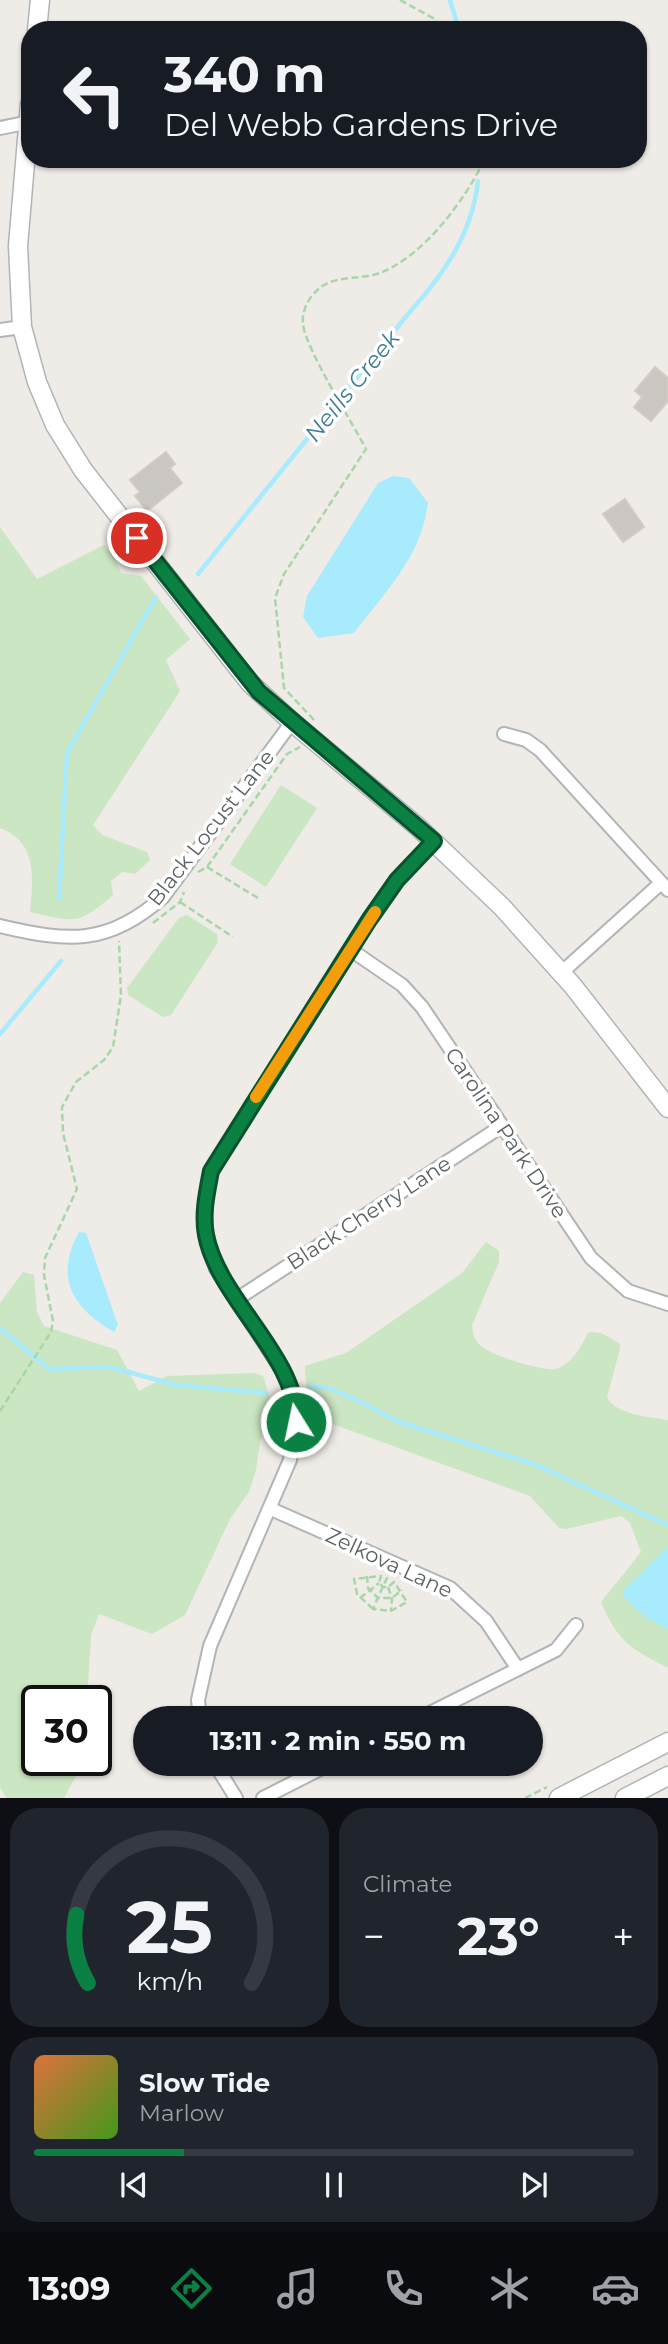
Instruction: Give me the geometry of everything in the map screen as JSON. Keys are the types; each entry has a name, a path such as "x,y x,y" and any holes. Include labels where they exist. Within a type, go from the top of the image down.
{"street":[{"path":"38,21 40,0"},
{"path":"0,128 21,124"},
{"path":"25,168 18,246 22,327 37,382 55,425 83,470 241,671 292,722 434,841 493,898 561,973 668,1108"},
{"path":"0,330 22,327"},
{"name":"Black Locust Lane","path":"0,926 52,938 84,938 104,934 144,914 163,897 292,722"},
{"path":"504,734 526,740 540,750 665,886 561,973"},
{"path":"199,1706 210,1646 271,1510 290,1460 296,1406 285,1375 216,1269 206,1234 205,1203 211,1171 397,880 434,841"},
{"name":"Carolina Park Drive","path":"351,950 402,985 422,1007 599,1267 628,1291 668,1304"},
{"name":"Black Cherry Lane","path":"237,1299 502,1126"},
{"name":"Zelkova Lane","path":"271,1510 450,1588 486,1620 518,1669"},
{"path":"444,1706 556,1650 576,1625"},
{"path":"559,1798 668,1742"},
{"path":"222,1776 236,1798"},
{"path":"264,1798 307,1776"},
{"path":"625,1798 668,1776"}],"path":[{"path":"400,0 436,21"},
{"path":"311,726 313,717 284,688 275,598 284,574 366,449 305,335 303,311 316,291 326,284 378,274 409,254 455,209 480,168"},
{"path":"199,871 207,867 287,754 299,748 300,743"},
{"path":"207,867 258,898"},
{"path":"143,929 180,902 184,891"},
{"path":"180,902 233,937"},
{"path":"0,1411 48,1338 53,1321 44,1275 45,1258 76,1189 63,1133 62,1107 76,1082 103,1060 113,1047 121,995 117,942 126,938"},
{"path":"373,1609 388,1574"},
{"path":"367,1576 368,1588 378,1598 392,1598 402,1590"},
{"path":"360,1598 368,1588 379,1583 381,1576 354,1579 360,1598 373,1609 391,1611 407,1602 402,1590 394,1582 388,1587 379,1583"},
{"path":"388,1587 392,1598 391,1611"}],"green space":[{"path":"0,527 37,579 104,545 113,555 121,573 141,576 190,639 166,660 180,691 93,825 102,835 147,852 150,860 135,874 122,872 111,881 113,895 91,912 75,919 30,912 32,874 27,852 12,834 0,828"},
{"path":"281,785 317,808 266,887 230,864"},
{"path":"187,915 217,934 218,942 171,1015 163,1017 128,995 127,988 179,918"},
{"path":"486,1242 499,1251 499,1262 472,1325 478,1343 508,1359 531,1366 556,1369 571,1359 588,1333 605,1335 620,1344 607,1397 611,1403 634,1414 668,1420 668,1668 627,1643 613,1627 601,1602 641,1552 630,1523 621,1516 566,1529 559,1528 530,1496 330,1423 314,1423 305,1366 346,1353 462,1273"},
{"path":"23,1272 34,1275 37,1312 44,1326 117,1350 139,1391 167,1376 254,1373 263,1376 273,1408 270,1425 260,1441 256,1470 249,1492 230,1519 185,1615 152,1634 99,1614 91,1635 88,1685 21,1685 21,1776 76,1776 64,1798 7,1798 0,1788 0,1303"}],"water":[{"path":"393,476 409,478 428,503 418,540 390,588 354,633 318,638 303,617 307,596 378,483"},
{"path":"79,1232 86,1233 118,1325 114,1332 87,1313 71,1290 68,1263"},
{"path":"668,1546 668,1630 645,1617 623,1596 623,1591"}],"building":[{"path":"655,367 668,378 668,401 651,421 634,407 642,397 635,391"},
{"path":"166,452 175,464 170,468 182,483 147,511 135,496 140,492 130,480"},
{"path":"625,499 644,527 623,542 603,514"}],"waterway":[{"name":"Neills Creek","path":"450,0 456,21"},
{"name":"Neills Creek","path":"198,574 444,269 469,219 478,181"},
{"name":"Neills Creek","path":"59,899 67,753 156,597"},
{"name":"Neills Creek","path":"0,1034 61,961"},
{"path":"0,1328 49,1369 110,1367 176,1385 266,1393"},
{"path":"310,1386 328,1388 399,1422 534,1464 668,1525"}],"slow traffic":[{"path":"256,1097 375,912"}],"route":[{"path":"137,538 259,692 434,841 397,880 369,920 224,1145 211,1171 205,1203 206,1234 216,1269 285,1375 296,1406 296,1422"}]}
